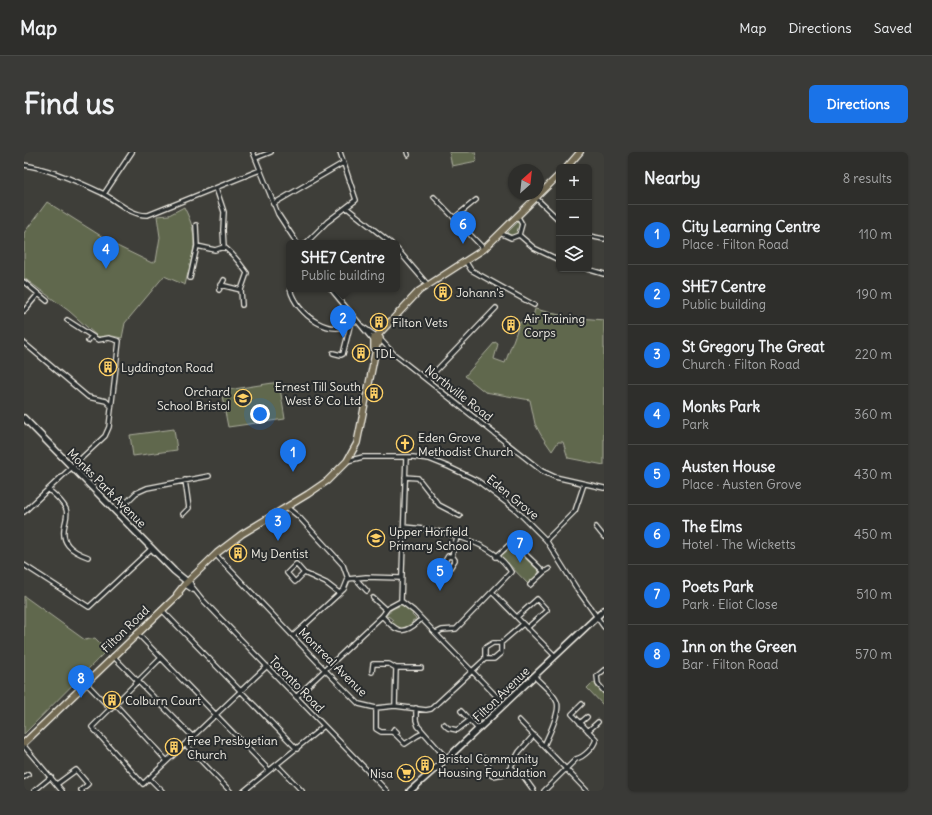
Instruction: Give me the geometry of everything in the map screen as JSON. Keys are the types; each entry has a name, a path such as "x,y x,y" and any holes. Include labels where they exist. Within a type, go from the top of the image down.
{"main road":[{"path":"570,164 580,152"},
{"path":"544,193 556,179"},
{"path":"377,340 415,295 484,249 538,200"},
{"name":"Filton Road","path":"24,744 112,656 219,554 242,534 288,508 328,481 346,462 353,450 357,438 377,340"},
{"name":"Filton Road","path":"346,462 357,438"}],"street":[{"path":"104,194 132,152"},
{"path":"254,152 273,204 286,228 295,240"},
{"path":"256,158 271,152"},
{"path":"309,240 327,222 347,208 356,199 340,152"},
{"path":"273,204 343,163"},
{"path":"24,165 76,182 104,194 140,215 148,214 260,170"},
{"path":"216,188 224,212 224,247"},
{"path":"434,197 484,249"},
{"path":"438,201 442,197"},
{"path":"454,218 474,201 469,198"},
{"path":"538,200 556,217"},
{"path":"347,208 387,240"},
{"path":"518,217 522,224 519,235"},
{"path":"190,278 197,246 196,225"},
{"path":"500,233 505,237 511,238 519,235"},
{"path":"519,235 534,248 556,259"},
{"path":"592,237 604,239"},
{"path":"197,246 215,250 224,247"},
{"path":"224,247 234,254 240,266 246,272 241,290 242,305"},
{"path":"400,252 428,285"},
{"path":"466,262 471,270 534,305"},
{"path":"592,270 604,274"},
{"path":"219,290 224,280"},
{"path":"24,282 47,301"},
{"path":"222,285 241,290"},
{"path":"291,292 297,306 310,318 331,327 350,326"},
{"name":"Northville Road","path":"333,292 356,320 377,340 542,471 555,477 604,488"},
{"path":"24,311 38,294"},
{"path":"427,380 496,308"},
{"path":"24,512 73,468 105,436 109,428 119,341 109,338 98,340 72,320 67,320"},
{"path":"333,354 343,354 350,326 356,320"},
{"path":"88,341 92,336"},
{"path":"24,343 88,397 106,401 111,406"},
{"name":"Monks Park Avenue","path":"24,418 187,584"},
{"path":"353,450 356,455 363,457"},
{"name":"Eden Grove","path":"346,462 363,457 406,457 429,459 449,467 478,482 516,510 546,540 604,627"},
{"path":"406,457 401,600 436,633 500,700"},
{"path":"117,512 141,490 156,485 209,476"},
{"path":"405,477 418,478 439,505 460,516"},
{"path":"183,514 189,508 185,480"},
{"path":"546,540 575,511 584,484"},
{"path":"50,490 66,508 67,517 63,532 65,542 74,551 88,557"},
{"path":"288,508 299,517 343,565 348,579 345,587 293,636"},
{"path":"404,527 425,528 484,546 510,570 509,575 456,628 442,630 436,633"},
{"path":"596,527 604,537"},
{"path":"452,556 448,556 445,561 444,577 454,563 455,559 452,556 457,537"},
{"path":"496,557 510,544 515,544 544,572"},
{"path":"24,565 89,607 152,548"},
{"name":"Montreal Avenue","path":"219,554 293,636 359,704 376,708 395,706 426,710 432,709 485,659"},
{"path":"304,573 295,582 287,573 296,564 304,573 323,581 338,593"},
{"path":"530,585 549,569"},
{"path":"348,579 366,577 401,578"},
{"path":"356,579 367,591"},
{"name":"Toronto Road","path":"187,584 387,791"},
{"path":"492,592 555,656"},
{"path":"373,598 386,610"},
{"path":"517,617 537,599 547,610 527,628"},
{"path":"296,697 382,616 386,610 401,600"},
{"path":"161,609 297,749"},
{"name":"Filton Avenue","path":"410,791 447,759 604,610"},
{"path":"382,616 392,627 401,631 408,631 416,623"},
{"path":"501,643 501,653 494,659 485,659 485,648 493,643 501,643 523,624"},
{"path":"137,633 269,770"},
{"path":"112,656 193,737"},
{"path":"161,658 92,727 143,784 267,666"},
{"path":"372,672 373,664 389,664 396,668 421,668"},
{"path":"395,706 396,668"},
{"path":"604,670 597,676 598,684 604,691"},
{"path":"534,676 558,704 553,728 544,746"},
{"path":"86,683 111,709"},
{"path":"115,704 167,761"},
{"path":"544,791 595,745 596,740 572,714 582,704"},
{"path":"376,708 376,728 381,732 393,733 406,744 417,736 423,734"},
{"path":"416,708 416,722 423,734 447,759"},
{"path":"461,711 478,729"},
{"path":"580,723 587,717"},
{"path":"444,724 448,728 457,730 470,720"},
{"path":"518,720 588,791"},
{"path":"588,731 598,722"},
{"path":"244,791 324,726"},
{"path":"487,778 491,775 503,774 511,767 519,752 534,736"},
{"path":"24,744 62,791"},
{"path":"185,744 230,791"},
{"path":"484,758 488,763 491,775"},
{"path":"277,764 302,791"},
{"path":"511,767 517,773 521,773 534,791"},
{"path":"57,784 76,770 88,784 81,790 82,791"},
{"path":"24,777 28,774"},
{"path":"34,791 51,777"},
{"path":"150,778 162,791"}],"green space":[{"path":"449,152 475,152 477,161 452,166"},
{"path":"47,202 117,246 152,263 156,261 160,237 157,216 169,215 184,207 189,218 194,237 193,254 185,285 164,276 125,323 122,338 112,336 98,337 69,311 24,278 24,233"},
{"path":"519,221 520,230 515,236 505,235"},
{"path":"535,309 568,317 604,320 604,465 568,458 563,442 558,442 552,451 535,424 530,400 485,392 465,376 495,342 498,344 494,359 505,363 520,322 531,323"},
{"path":"279,382 285,419 228,427 221,391"},
{"path":"174,429 177,450 133,456 130,435"},
{"path":"512,545 539,571 538,575 528,584 501,556"},
{"path":"24,596 85,640 95,638 107,650 24,734"},
{"path":"401,605 413,613 412,615 418,621 413,620 411,627 399,630 390,623 393,620 388,616 386,618 385,617 392,609"},
{"path":"592,683 595,683 597,688 604,693 604,706 587,688"}],"place":[{"name":"The Elms","path":"463,244"},
{"name":"Monks Park","path":"106,269"},
{"name":"Johann's","path":"443,292"},
{"name":"Filton Vets","path":"379,322"},
{"name":"Air Training Corps","path":"511,325"},
{"name":"SHE7 Centre","path":"343,338"},
{"name":"TDL","path":"361,353"},
{"name":"Lyddington Road","path":"108,367"},
{"name":"Ernest Till South West & Co Ltd","path":"374,393"},
{"name":"Orchard School Bristol","path":"243,398"},
{"name":"Eden Grove Methodist Church","path":"405,444"},
{"name":"City Learning Centre","path":"293,472"},
{"name":"Upper Horfield Primary School","path":"376,538"},
{"name":"St Gregory The Great","path":"278,541"},
{"name":"My Dentist","path":"238,553"},
{"name":"Poets Park","path":"520,563"},
{"name":"Austen House","path":"440,591"},
{"name":"Inn on the Green","path":"81,698"},
{"name":"Colburn Court","path":"112,700"},
{"name":"Free Presbyetian Church","path":"174,747"},
{"name":"Bristol Community Housing Foundation","path":"425,765"},
{"name":"Nisa","path":"406,773"}]}
